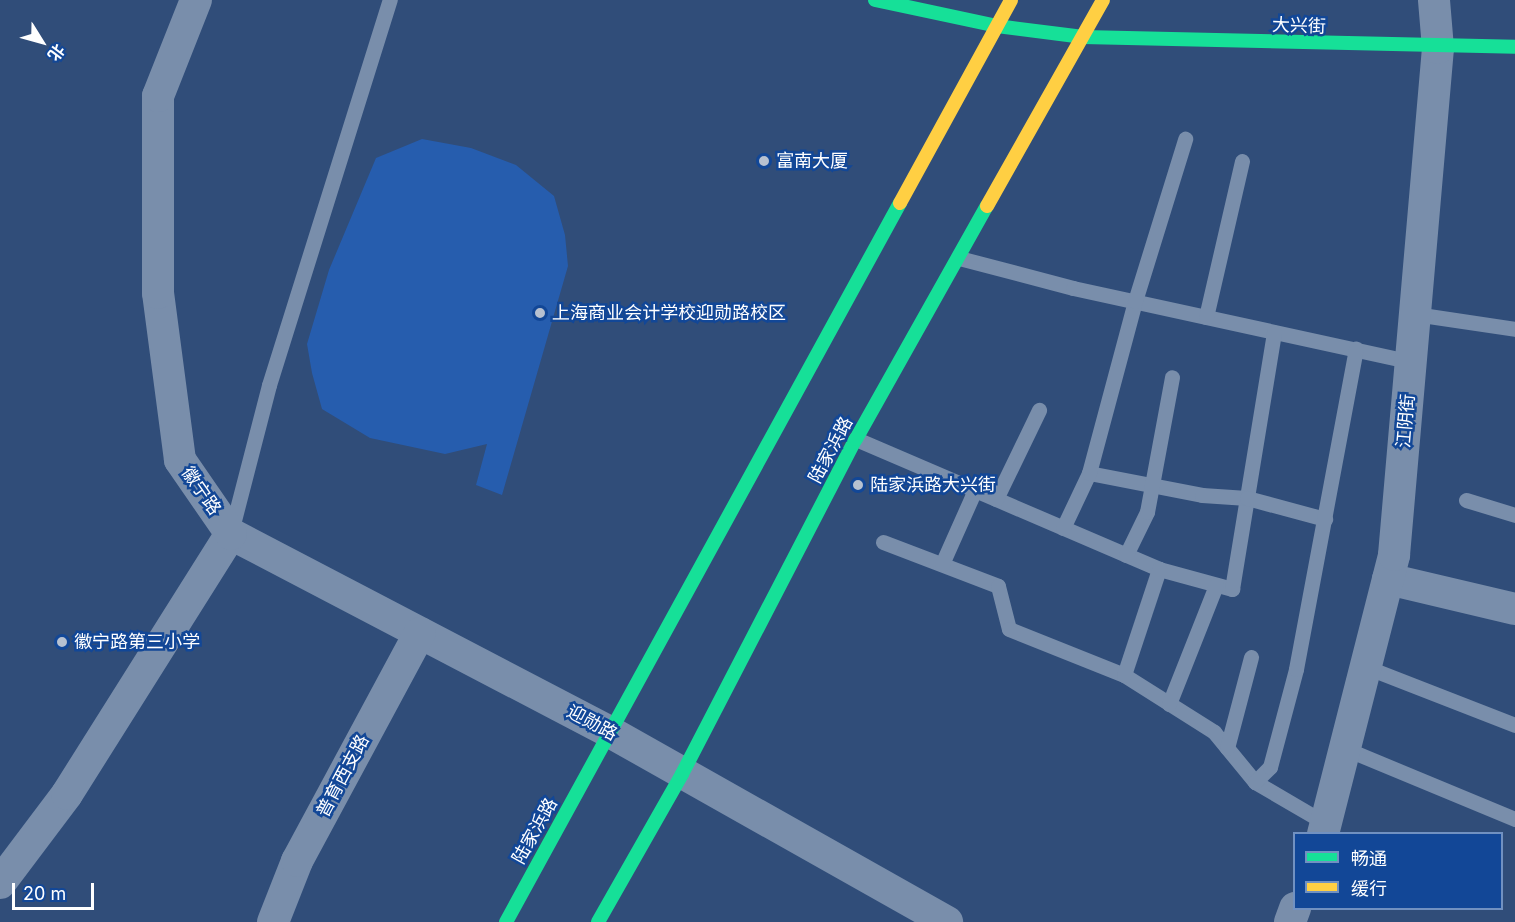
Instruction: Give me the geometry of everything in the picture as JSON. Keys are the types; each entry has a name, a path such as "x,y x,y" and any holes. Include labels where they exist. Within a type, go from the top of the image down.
{"main road":[{"name":"大兴街","path":"875,0 997,26 1083,37 1438,48 1515,47"},
{"name":"陆家浜路","path":"506,922 1011,0"},
{"name":"陆家浜路","path":"598,922 682,774 856,439 1103,0"}],"street":[{"name":"徽宁路","path":"0,883 67,794 231,534 180,460 158,293 158,96 196,0"},
{"name":"江阴街","path":"1325,829 1394,555 1438,48 1434,0"},
{"name":"迎勋路","path":"231,534 610,732 947,922"},
{"path":"1388,579 1515,609"},
{"name":"普育西支路","path":"273,922 297,861 420,633"}],"lane":[{"path":"231,534 269,385 390,0"},
{"path":"1063,528 1089,473 1135,301 1185,139"},
{"path":"1206,317 1242,161"},
{"path":"959,258 1135,301 1411,362"},
{"path":"1415,314 1515,329"},
{"path":"856,439 1159,569 1232,589 1274,332"},
{"path":"1255,782 1270,767 1296,669 1356,350"},
{"path":"1126,555 1147,512 1172,377"},
{"path":"996,499 1039,410"},
{"path":"1089,473 1202,495 1247,498 1325,519"},
{"path":"942,564 975,490"},
{"path":"1466,500 1515,515"},
{"path":"884,542 998,586 1009,629 1124,675 1214,732 1255,782 1325,829"},
{"path":"1124,675 1159,569"},
{"path":"1169,704 1216,585"},
{"path":"1227,748 1251,657"},
{"path":"1366,667 1515,725"},
{"path":"1346,749 1515,819"}],"shaded area":[{"path":"422,139 471,148 516,165 554,196 565,235 568,266 502,495 476,485 487,444 445,454 370,438 322,409 312,373 307,344 329,270 376,158"}],"traffic: fast":[{"path":"875,0 997,26 1083,37 1515,47"},
{"path":"506,922 900,203"},
{"path":"598,922 682,774 856,439 987,206"}],"traffic: slow":[{"path":"900,203 1011,0"},
{"path":"987,206 1103,0"}],"place":[{"name":"富南大厦","path":"764,161"},
{"name":"上海商业会计学校迎勋路校区","path":"540,313"},
{"name":"陆家浜路大兴街","path":"858,485"},
{"name":"徽宁路第三小学","path":"62,642"}]}
